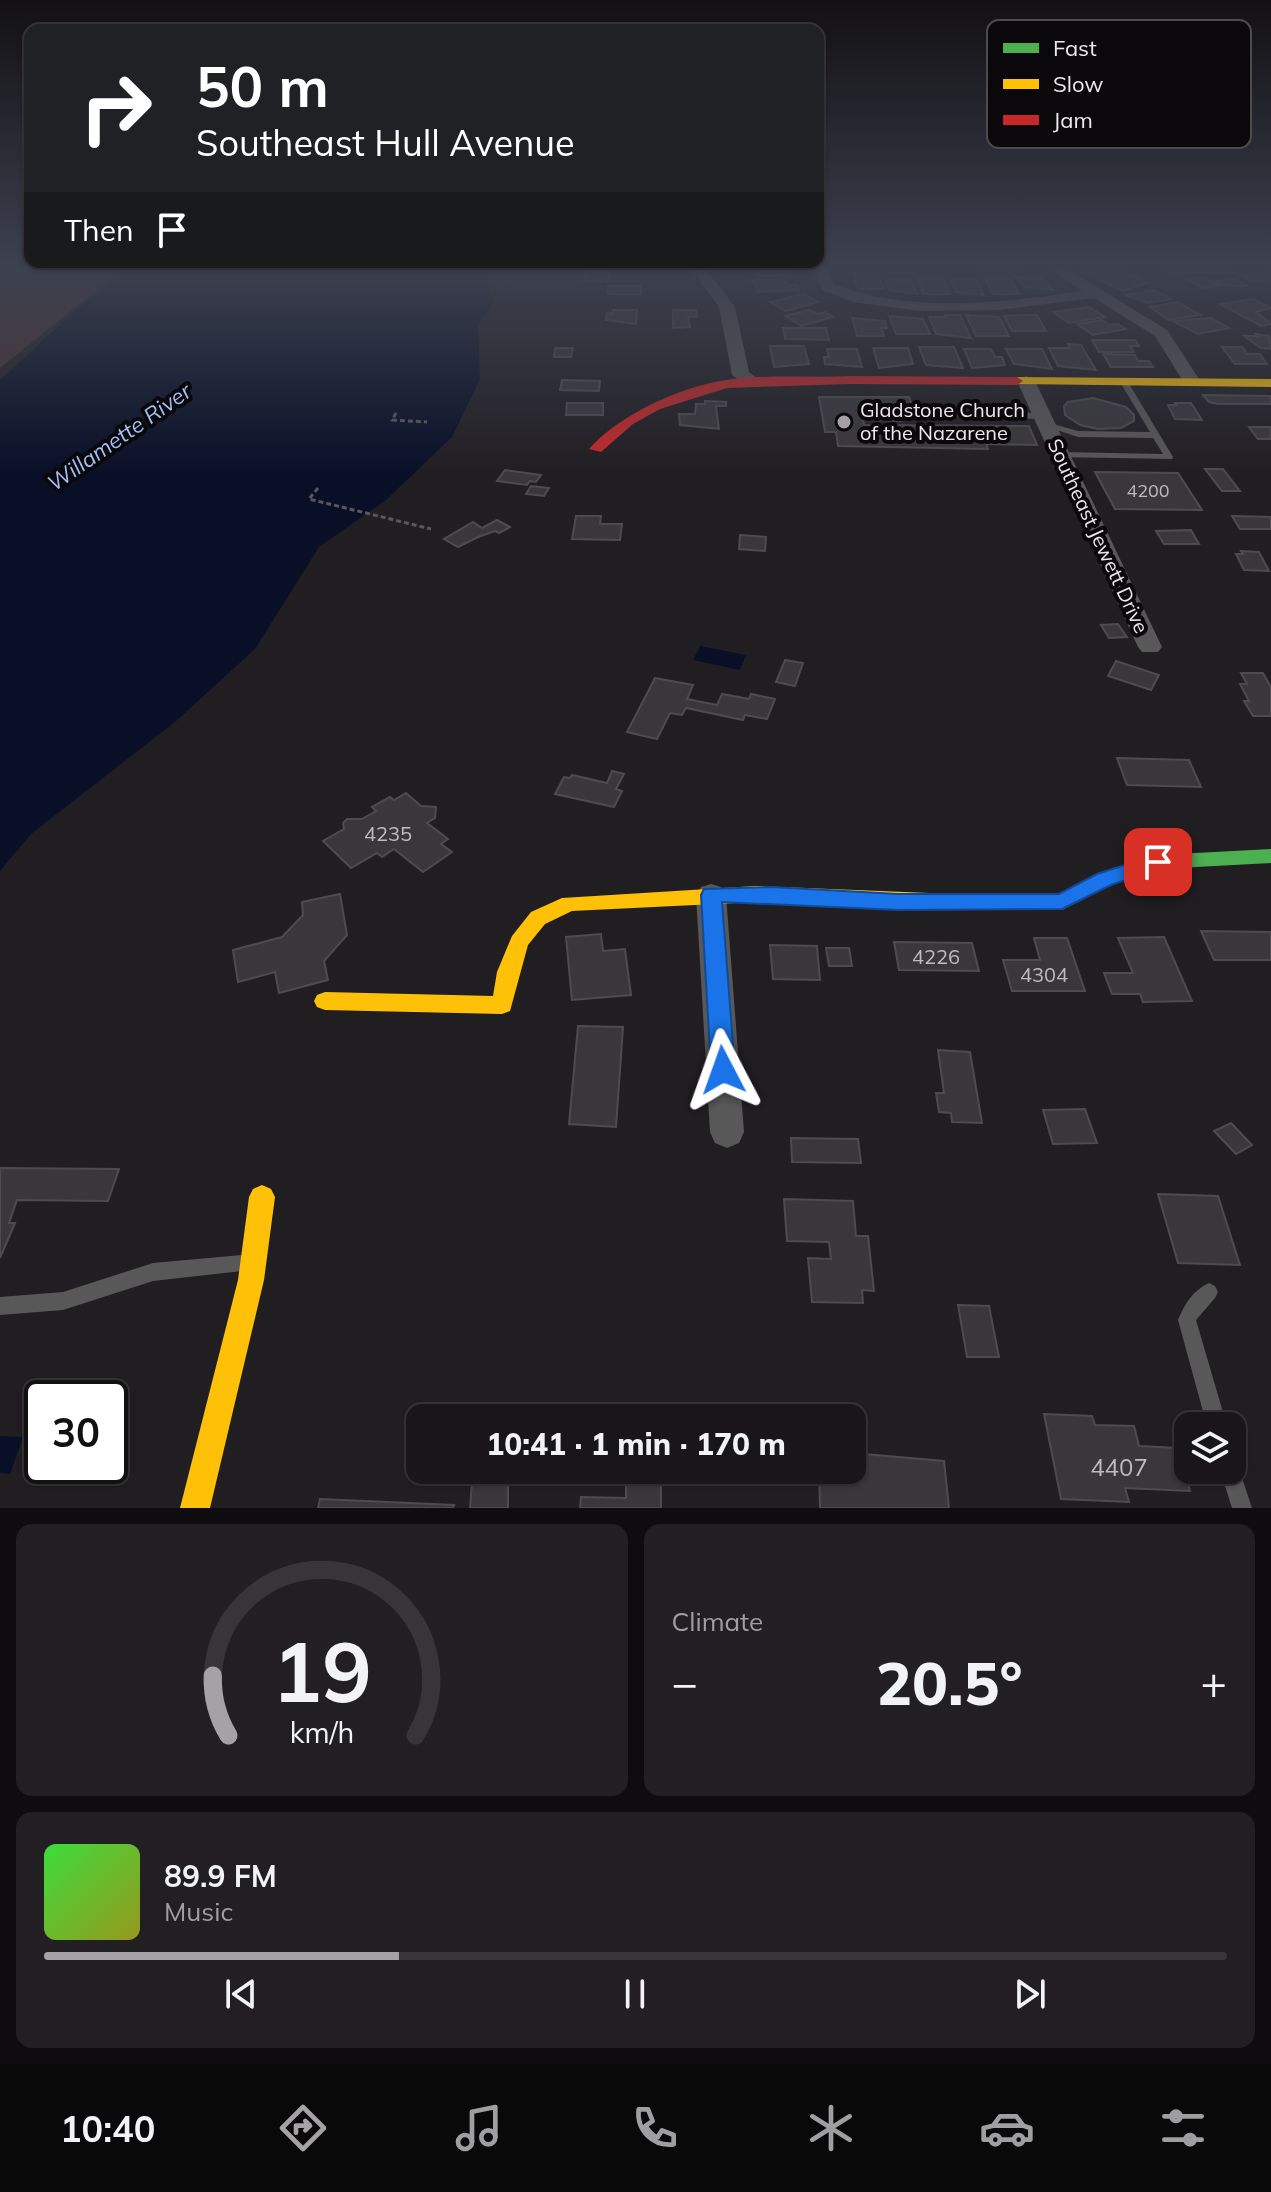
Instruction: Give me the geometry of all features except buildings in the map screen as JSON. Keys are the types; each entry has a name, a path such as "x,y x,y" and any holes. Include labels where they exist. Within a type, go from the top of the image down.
{"street":[{"path":"733,334 741,375 753,382"},
{"path":"1162,334 1192,382"},
{"path":"596,449 629,421 676,397 726,384 1026,381 1271,383"},
{"name":"Southeast Jewett Drive","path":"1026,381 1150,647"},
{"path":"325,1001 502,1005 512,953 526,929 549,910 579,902 771,894 898,902 1062,902 1104,880 1158,862 1271,856"},
{"path":"711,895 727,1132"},
{"path":"195,1508 253,1262 262,1197"}],"lane":[{"path":"1060,455 1169,457 1124,382"},
{"path":"907,413 1044,420 1078,434 1157,435"},
{"path":"0,1306 63,1301 153,1272 253,1262"},
{"path":"1209,1292 1191,1310 1187,1320 1213,1412"},
{"path":"1234,1484 1242,1508"}],"path":[{"path":"396,413 392,420 427,422"},
{"path":"318,488 309,499 431,529"}],"shaded area":[{"path":"0,334 42,334 0,368"}],"water":[{"name":"Willamette River","path":"50,334 478,334 480,379 452,437 386,500 319,547 255,649 176,721 31,834 0,871 0,380"},
{"path":"700,646 746,655 740,670 693,660"},
{"path":"0,1436 23,1437 10,1474 0,1473"}],"traffic: fast":[{"path":"954,902 1062,902 1104,880 1158,862 1271,856"}],"traffic: slow":[{"path":"1017,381 1271,383"},
{"path":"325,1001 502,1005 508,972 519,942 538,918 569,903 756,894 954,902"},
{"path":"195,1508 251,1280 262,1197"}],"traffic: jam":[{"path":"596,449 629,421 656,406 726,384 850,380 1017,381"}],"place":[{"name":"Gladstone Church of the Nazarene","path":"844,422"}],"route":[{"path":"723,1070 711,895 771,894 898,902 1062,902 1104,880 1158,862"}]}
